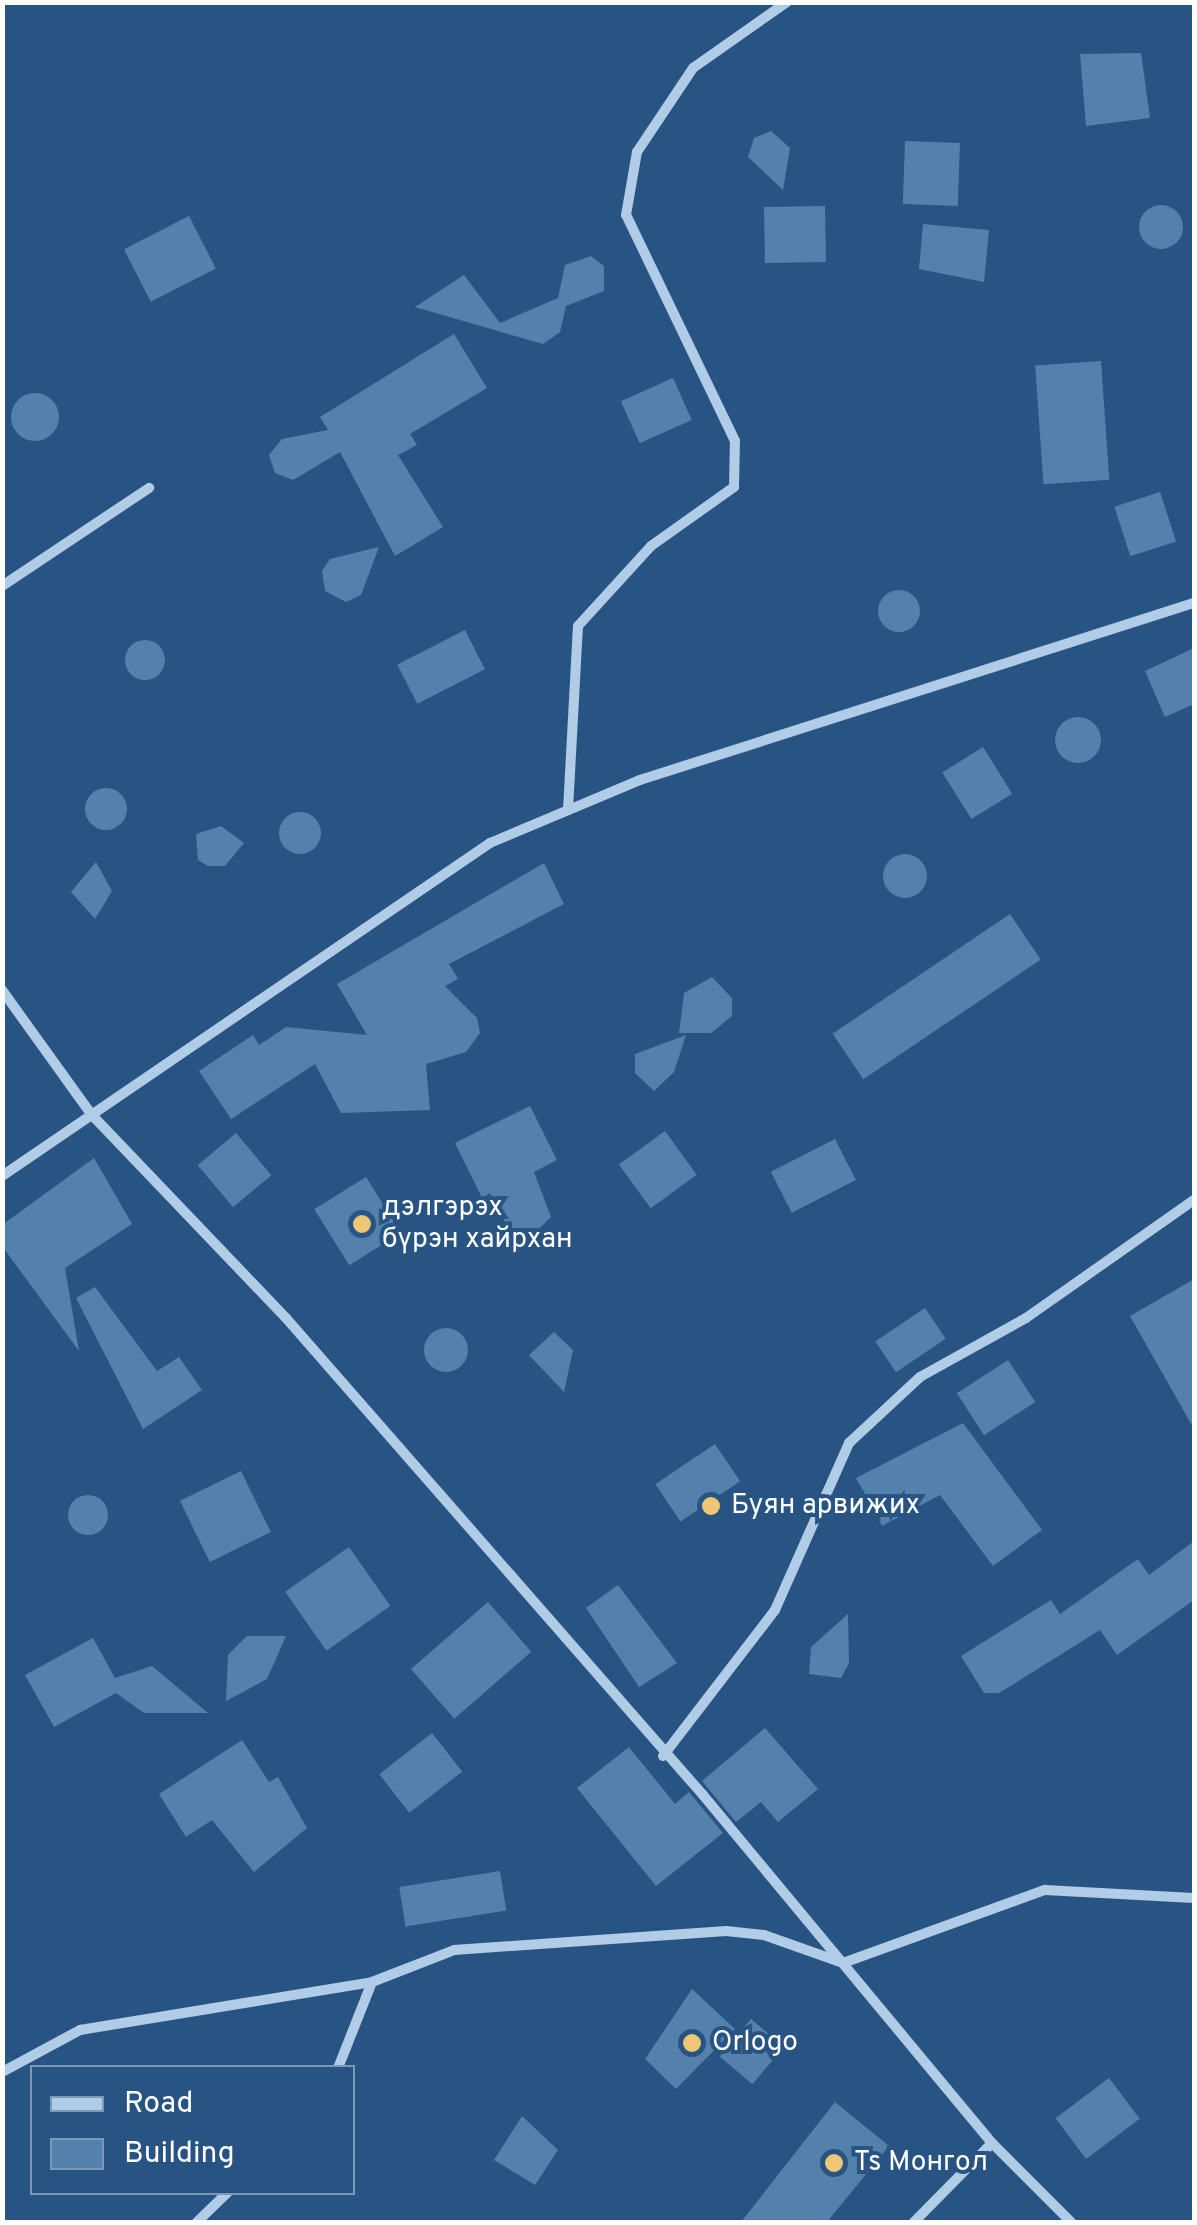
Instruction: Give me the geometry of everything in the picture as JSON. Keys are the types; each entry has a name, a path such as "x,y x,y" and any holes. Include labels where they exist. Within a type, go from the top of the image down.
{"street":[{"path":"568,810 578,626 651,546 734,487 735,441 626,215 637,152 693,68 787,2"},
{"path":"2,586 149,488"},
{"path":"2,1176 490,842 640,780 1194,603"},
{"path":"2,990 91,1114 286,1318 843,1963 992,2143 1071,2222"},
{"path":"663,1756 775,1610 849,1443 920,1377 1026,1318 1194,1200"},
{"path":"2,2072 80,2030 372,1982 454,1950 604,1934 764,1935 843,1963 1044,1890 1194,1898"},
{"path":"339,2065 372,1982"},
{"path":"914,2222 992,2143"},
{"path":"196,2222 225,2195"}],"building":[{"path":"1141,53 1150,118 1086,126 1080,54"},
{"path":"771,131 790,148 783,190 748,157 754,138"},
{"path":"905,141 960,143 958,206 903,204"},
{"path":"1161,205 1177,211 1183,227 1177,243 1161,249 1145,243 1139,227 1145,211"},
{"path":"825,206 826,262 765,263 764,207"},
{"path":"189,216 216,269 151,302 124,249"},
{"path":"923,224 989,230 984,282 919,269"},
{"path":"591,256 604,266 604,291 566,306 560,332 543,344 415,307 464,275 500,323 558,298 565,265"},
{"path":"454,334 487,388 410,434 417,445 398,455 443,527 395,556 340,452 293,480 275,473 269,455 282,439 328,430 320,417"},
{"path":"1101,361 1109,480 1043,484 1035,366"},
{"path":"673,378 692,420 640,443 621,401"},
{"path":"35,393 52,400 59,417 52,434 35,441 18,434 11,417 18,400"},
{"path":"1160,492 1176,541 1130,556 1114,507"},
{"path":"379,547 361,595 346,602 325,591 322,571 330,559"},
{"path":"899,590 914,596 920,611 914,626 899,632 884,626 878,611 884,596"},
{"path":"465,630 485,669 417,704 397,665"},
{"path":"145,640 159,646 165,660 159,674 145,680 131,674 125,660 131,646"},
{"path":"1194,648 1194,704 1165,717 1145,671"},
{"path":"1078,717 1094,724 1101,740 1094,756 1078,763 1062,756 1055,740 1062,724"},
{"path":"983,747 1012,794 971,819 942,772"},
{"path":"106,788 121,794 127,809 121,824 106,830 91,824 85,809 91,794"},
{"path":"300,812 315,818 321,833 315,848 300,854 285,848 279,833 285,818"},
{"path":"221,826 244,843 225,866 208,866 198,860 196,834"},
{"path":"905,854 920,861 927,876 920,891 905,898 890,891 883,876 890,861"},
{"path":"96,862 112,891 95,919 71,892"},
{"path":"544,863 564,904 449,964 458,979 445,986 477,1018 480,1033 466,1052 426,1064 430,1110 341,1113 315,1064 231,1119 199,1071 253,1035 259,1045 286,1027 367,1035 337,984"},
{"path":"1010,914 1041,960 863,1079 833,1034"},
{"path":"712,977 732,998 732,1016 711,1033 679,1033 684,993"},
{"path":"686,1035 674,1072 654,1091 635,1073 635,1054"},
{"path":"530,1106 557,1160 534,1172 551,1217 529,1238 508,1228 490,1193 482,1198 455,1143"},
{"path":"665,1131 697,1175 651,1208 619,1165"},
{"path":"236,1133 271,1175 233,1207 198,1165"},
{"path":"835,1139 856,1180 792,1213 771,1172"},
{"path":"94,1158 132,1224 65,1268 79,1351 2,1246 2,1225"},
{"path":"366,1177 401,1233 349,1265 314,1209"},
{"path":"1194,1279 1194,1429 1130,1316"},
{"path":"95,1287 157,1371 179,1357 202,1390 143,1429 76,1298"},
{"path":"925,1308 946,1339 896,1372 875,1342"},
{"path":"446,1328 461,1335 468,1350 461,1365 446,1372 431,1365 424,1350 431,1335"},
{"path":"554,1332 573,1350 564,1392 529,1355"},
{"path":"1008,1360 1035,1402 984,1435 957,1393"},
{"path":"963,1423 1042,1530 993,1566 940,1495 882,1526 856,1478"},
{"path":"715,1444 740,1481 680,1522 655,1484"},
{"path":"241,1471 271,1532 210,1562 180,1501"},
{"path":"88,1495 102,1501 108,1515 102,1529 88,1535 74,1529 68,1515 74,1501"},
{"path":"1194,1541 1194,1600 1117,1655 1100,1630 999,1693 984,1693 961,1656 1051,1600 1060,1614 1138,1559 1149,1575"},
{"path":"349,1547 390,1606 326,1651 285,1592"},
{"path":"618,1585 677,1663 639,1687 586,1608"},
{"path":"488,1602 531,1652 454,1719 411,1669"},
{"path":"848,1614 849,1663 841,1678 809,1674 811,1647"},
{"path":"247,1636 286,1636 267,1679 226,1701 228,1655"},
{"path":"93,1638 115,1678 152,1666 208,1713 144,1713 116,1693 54,1727 25,1675"},
{"path":"765,1728 818,1789 778,1822 761,1802 736,1822 702,1781"},
{"path":"432,1733 462,1772 409,1813 379,1774"},
{"path":"242,1740 269,1782 278,1777 307,1828 254,1872 212,1820 186,1837 159,1794"},
{"path":"629,1747 675,1804 689,1792 723,1833 656,1886 577,1788"},
{"path":"500,1871 506,1911 406,1926 399,1887"},
{"path":"692,1989 735,2029 676,2089 645,2059"},
{"path":"751,2019 784,2047 752,2084 720,2057"},
{"path":"1109,2078 1140,2119 1086,2159 1055,2118"},
{"path":"835,2102 889,2146 827,2222 741,2222"},
{"path":"522,2116 558,2150 535,2185 494,2160"}],"place":[{"name":"дэлгэрэх бүрэн хайрхан","path":"362,1224"},
{"name":"Буян арвижих","path":"711,1506"},
{"name":"Orlogo","path":"692,2043"},
{"name":"Ts Монгол","path":"834,2163"}]}
